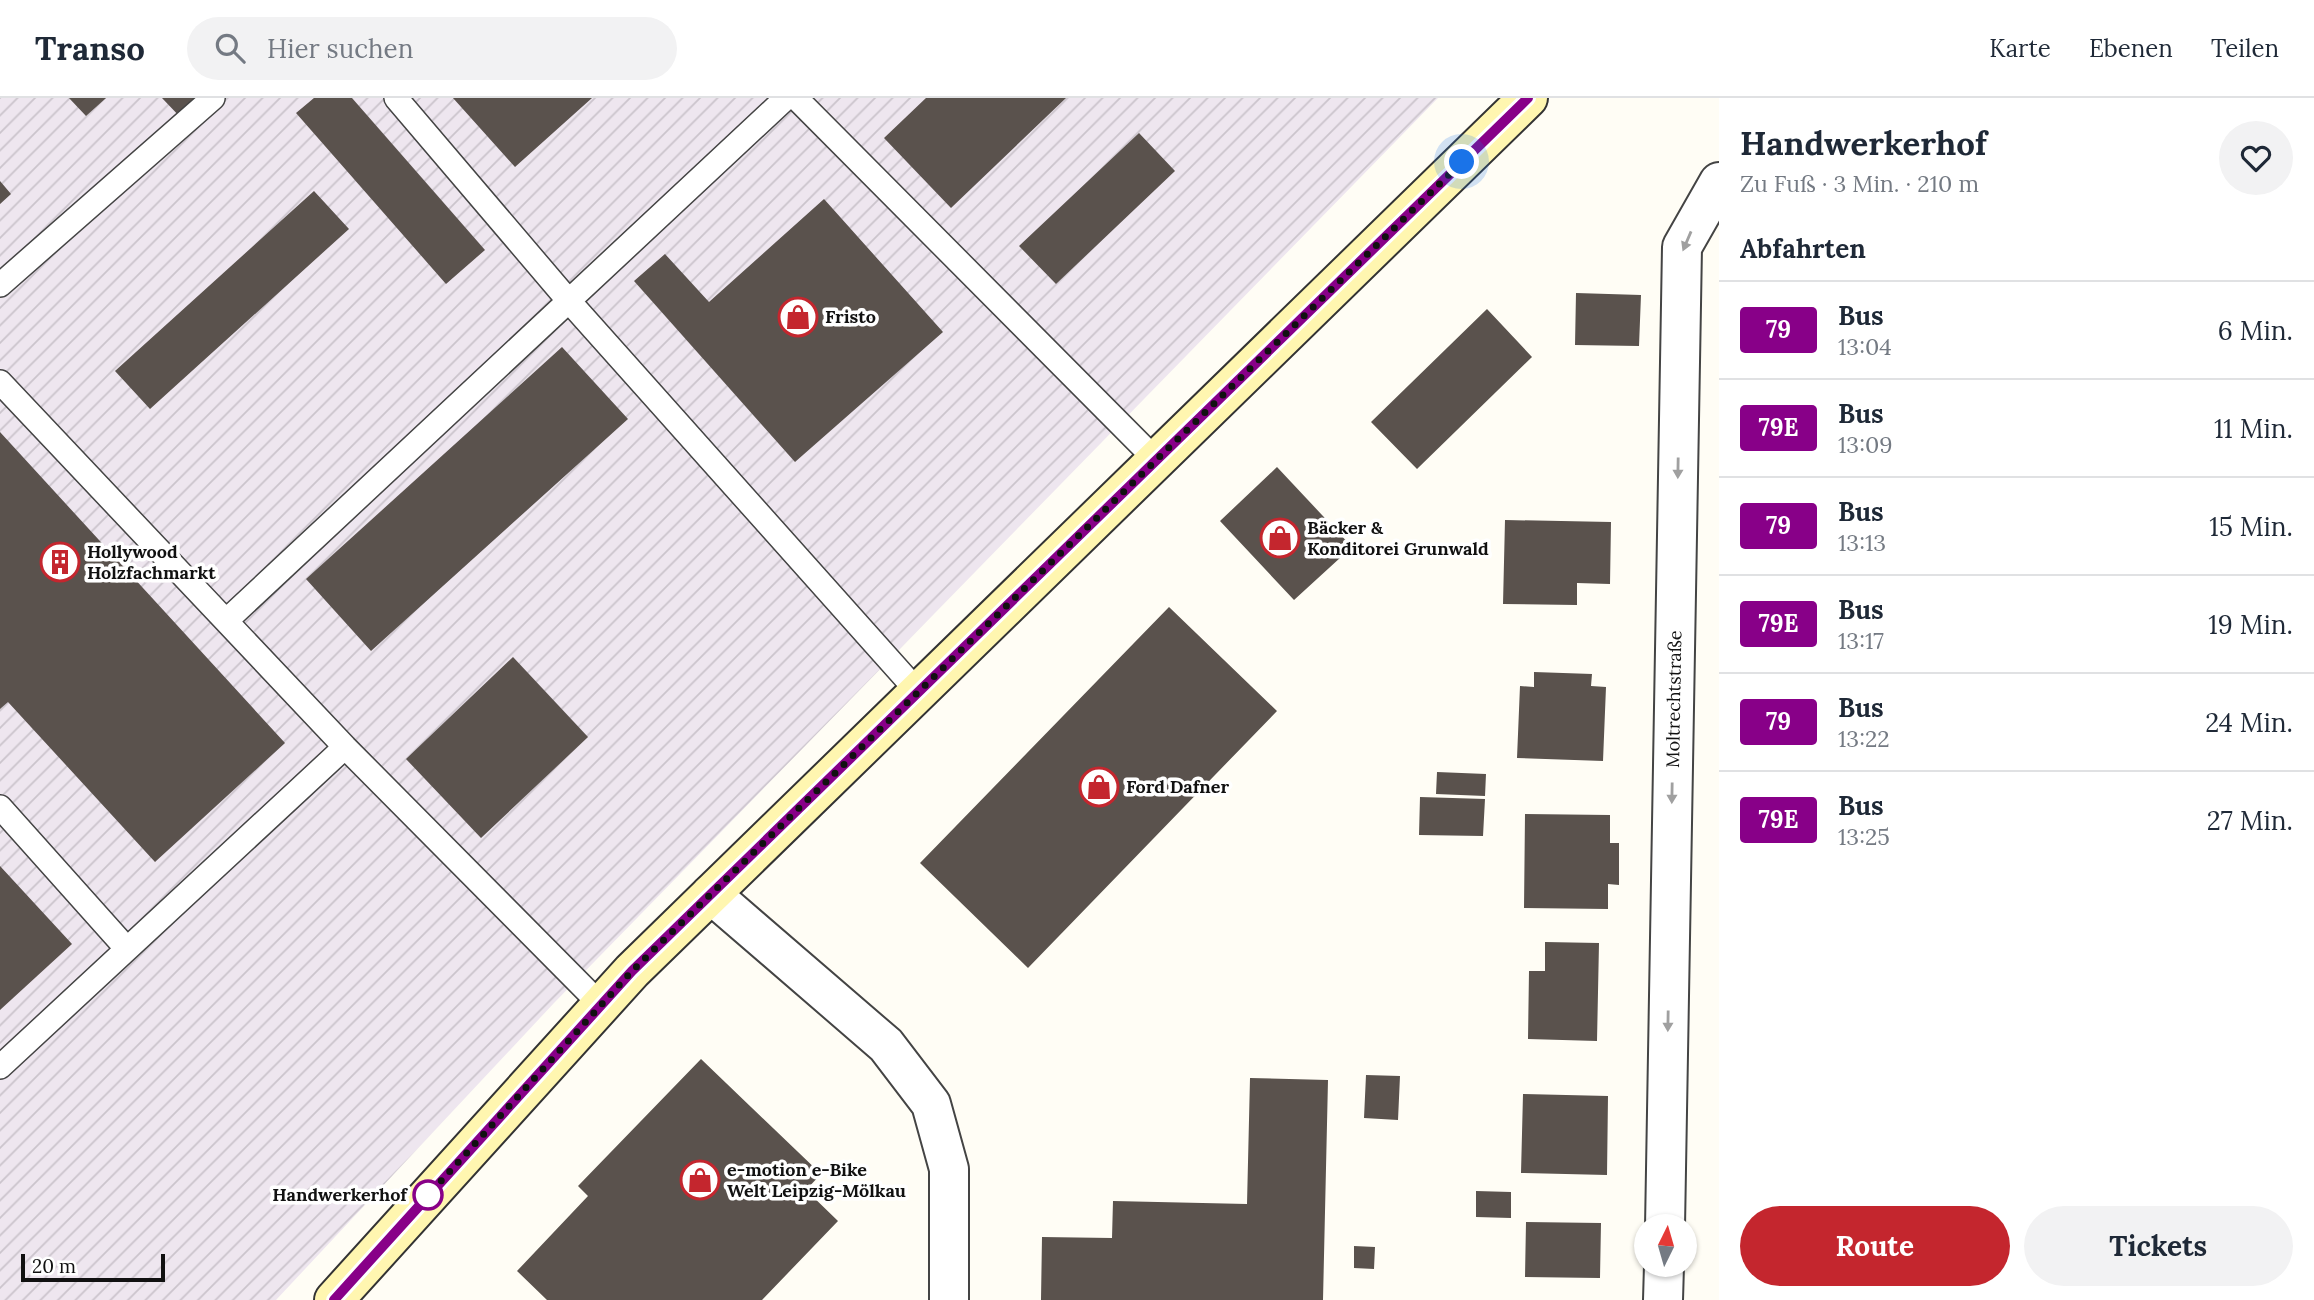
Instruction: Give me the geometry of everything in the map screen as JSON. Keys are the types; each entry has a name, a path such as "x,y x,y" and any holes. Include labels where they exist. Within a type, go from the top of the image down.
{"main road":[{"path":"334,1300 601,1005 711,894 1155,458 1528,98"}],"street":[{"name":"Moltrechtstraße","path":"1665,1214 1682,247 1719,182"},
{"path":"711,894 886,1045 932,1104 949,1169 949,1300"},
{"path":"1663,1300 1664,1278"}],"lane":[{"path":"0,285 213,98"},
{"path":"396,98 568,300 918,692"},
{"path":"226,621 786,98"},
{"path":"796,98 1155,458"},
{"path":"0,382 345,747 601,1005"},
{"path":"0,1067 345,747"},
{"path":"0,807 127,950"}],"shaded area":[{"path":"0,98 1438,98 554,1003 276,1300 0,1300"}],"building":[{"path":"69,98 106,98 86,116"},
{"path":"162,98 205,98 182,119"},
{"path":"314,98 352,98 485,250 446,284 296,113"},
{"path":"453,98 592,98 515,167"},
{"path":"926,98 1066,98 951,208 884,138"},
{"path":"1139,133 1175,171 1056,284 1019,246"},
{"path":"0,181 11,194 0,204"},
{"path":"314,191 349,229 150,409 115,371"},
{"name":"Fristo","path":"824,199 943,332 795,462 634,281 665,254 709,302"},
{"path":"1576,293 1641,295 1639,346 1575,345"},
{"path":"1487,309 1532,357 1417,469 1371,422"},
{"path":"562,347 628,419 371,651 306,579"},
{"name":"Hollywood Holzfachmarkt","path":"0,432 285,743 155,862 8,702 0,709"},
{"path":"1277,467 1352,547 1294,600 1220,521"},
{"path":"1505,520 1611,522 1610,584 1577,583 1577,605 1503,604"},
{"name":"Ford Dafner","path":"1169,607 1277,711 1028,968 920,863"},
{"path":"513,657 588,737 481,838 406,759"},
{"path":"1534,672 1592,674 1591,686 1606,687 1603,761 1517,758 1520,686 1534,687"},
{"path":"1437,772 1486,774 1485,796 1436,794"},
{"path":"1420,797 1485,799 1483,836 1419,835"},
{"path":"1525,814 1610,815 1610,843 1619,843 1619,885 1608,884 1608,909 1524,908"},
{"path":"0,866 72,944 0,1010"},
{"path":"1545,942 1599,943 1597,1041 1528,1039 1529,971 1545,971"},
{"name":"e-motion e-Bike Welt Leipzig-Mölkau","path":"701,1059 821,1174 806,1190 838,1221 762,1300 547,1300 517,1271 588,1196 578,1186"},
{"path":"1366,1075 1400,1076 1398,1120 1364,1118"},
{"path":"1250,1078 1328,1080 1323,1300 1041,1300 1042,1237 1112,1238 1113,1201 1247,1204"},
{"path":"1523,1094 1608,1096 1607,1175 1521,1173"},
{"path":"1476,1191 1511,1192 1511,1218 1476,1217"},
{"path":"1526,1222 1601,1223 1600,1278 1525,1277"},
{"path":"1354,1246 1375,1247 1374,1269 1354,1268"}],"bus line":[{"name":"79","path":"334,1300 632,971 1528,98"}],"place":[{"name":"Fristo","path":"798,317"},
{"name":"Bäcker & Konditorei Grunwald","path":"1280,538"},
{"name":"Hollywood Holzfachmarkt","path":"60,562"},
{"name":"Ford Dafner","path":"1099,787"},
{"name":"e-motion e-Bike Welt Leipzig-Mölkau","path":"700,1180"},
{"name":"Handwerkerhof","path":"428,1195"}],"route":[{"path":"428,1195 422,1202 632,971 1462,162"}]}
